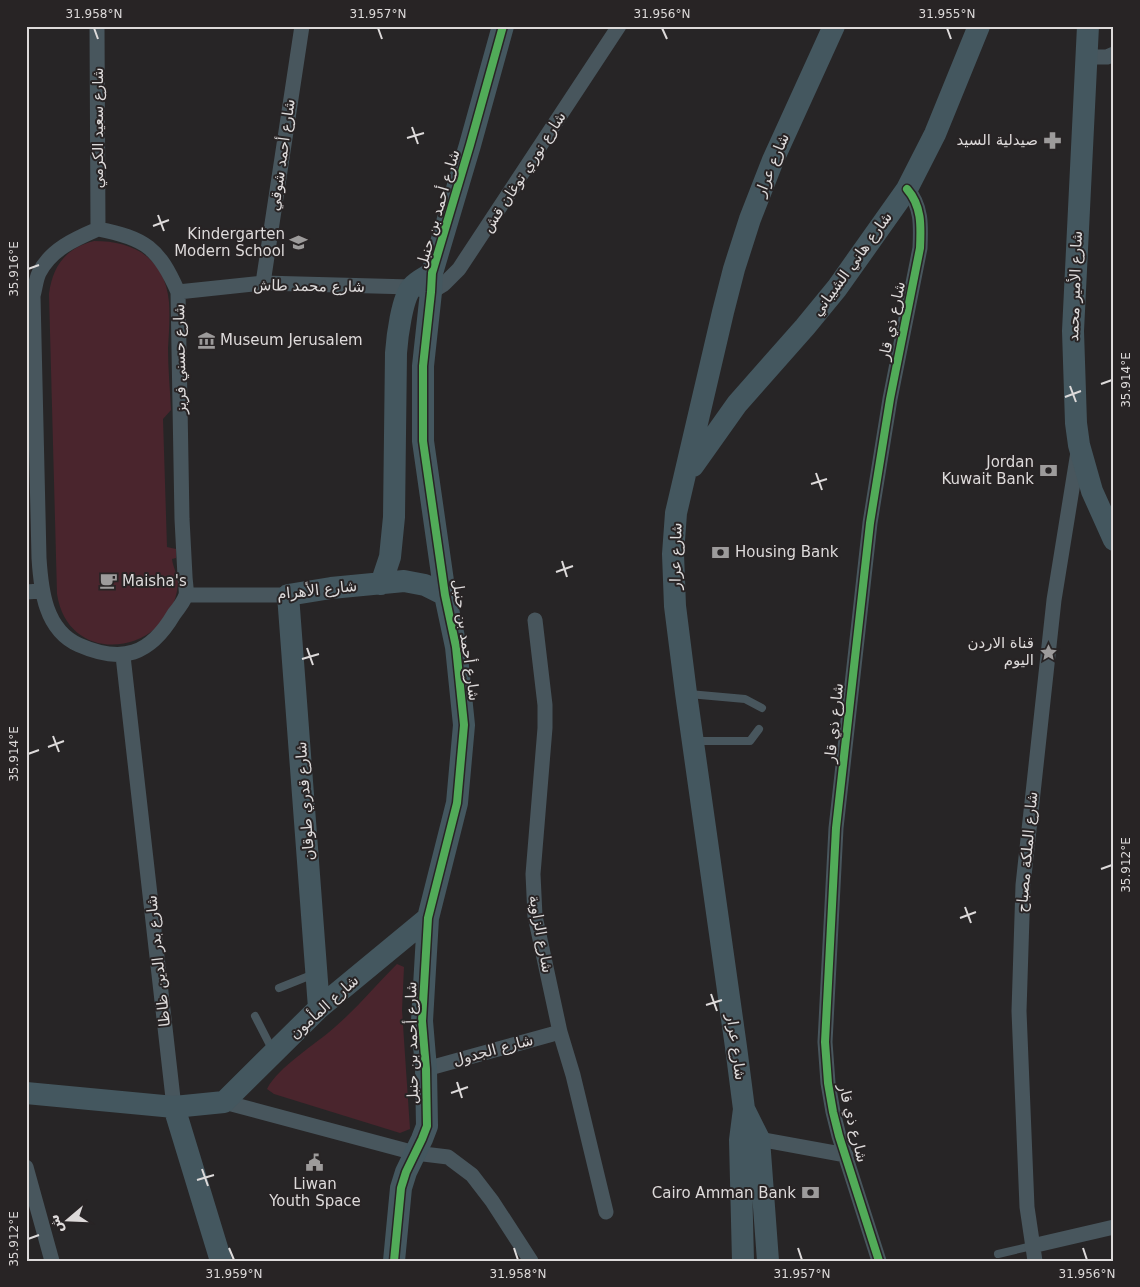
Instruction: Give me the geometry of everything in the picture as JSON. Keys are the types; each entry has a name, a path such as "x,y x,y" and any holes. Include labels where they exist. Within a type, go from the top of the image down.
{"street":[{"name":"شارع سعيد الكرمي","path":"97,26 98,229"},
{"name":"شارع أحمد شوقي","path":"263,283 302,26"},
{"name":"شارع أحمد بن حنبل","path":"394,1261 401,1188 406,1172 427,1126 426,1069 422,1021 428,918 456,803 464,725 456,647 445,595 423,441 425,284 470,145 503,26"},
{"name":"شارع نوري توغان قش","path":"425,284 444,284 459,269 619,26"},
{"name":"شارع عرار","path":"768,1261 710,873 675,606 673,554 676,513 734,269 750,219 773,160 834,26"},
{"name":"شارع هاني الشيباني","path":"685,476 737,404 805,327 842,280 907,189 935,134 979,26"},
{"name":"شارع الأمير محمد","path":"1088,26 1105,58 1072,330 1076,423 1078,445 1092,490 1114,540"},
{"name":"شارع ذي قار","path":"880,1261 833,1112 828,1083 825,1042 836,828 870,523 890,399 920,248 921,224 919,211 916,201 907,189"},
{"name":"شارع حسني فريز","path":"98,229 124,234 148,246 162,259 170,272 178,292 182,520 186,595"},
{"path":"98,229 75,239 54,253 39,274 30,296 39,558 34,592 59,630 72,642 101,653 123,656 139,650 158,636 172,619 186,595"},
{"name":"شارع محمد طاش","path":"178,292 263,283 425,284"},
{"name":"شارع أحمد بن حنبل","path":"381,584 390,557 394,517 398,328 403,310 425,284"},
{"path":"706,393 737,404"},
{"path":"395,441 423,441"},
{"name":"شارع الملكة مصباح","path":"1034,1253 1027,1207 1019,1012 1023,885 1054,600 1078,445"},
{"name":"شارع الأهرام","path":"186,595 288,595 332,588 404,582 425,585 445,595"},
{"name":"شارع قدري طوقان","path":"288,595 320,1008"},
{"name":"شارع الزاوية","path":"535,620 545,705 545,728 533,874 535,916 560,1032 573,1074 606,1212"},
{"name":"شارع بدر الدين ظاظا","path":"123,656 174,1107 221,1261"},
{"name":"شارع المأمون","path":"224,1102 320,1008 428,918"},
{"name":"شارع الجدول","path":"426,1069 560,1032"},
{"path":"26,1093 174,1107 224,1102 415,1153 448,1157 472,1175 492,1201 531,1261"},
{"path":"749,1140 846,1155"},
{"name":"شارع عرار","path":"743,1261 749,1140"},
{"path":"26,1167 52,1261"},
{"path":"1034,1253 1114,1227"}],"lane":[{"path":"686,694 745,700 762,708"},
{"path":"694,741 750,741 759,728"},
{"path":"279,988 317,973"},
{"path":"255,1016 274,1053"},
{"path":"998,1254 1034,1253"}],"shaded area":[{"path":"94,241 122,244 145,255 154,263 161,274 169,302 168,356 171,410 163,419 167,547 176,549 176,558 172,559 178,584 172,608 158,626 140,638 120,644 99,643 80,635 65,619 57,594 49,294 54,274 62,259 76,248"},
{"path":"397,964 404,967 402,1010 410,1129 400,1133 274,1094 267,1089 280,1072 343,1020"}],"cycle path":[{"path":"394,1261 401,1188 406,1172 427,1126 426,1069 422,1021 428,918 457,803 464,725 456,647 445,595 423,441 423,366 432,273 503,26"},
{"path":"879,1261 833,1112 828,1083 825,1042 836,828 870,523 890,399 920,248 920,217 916,202 907,189"}],"place":[{"name":"صيدلية السيد","path":"1052,140"},
{"name":"Kindergarten Modern School","path":"299,243"},
{"name":"Museum Jerusalem","path":"206,340"},
{"name":"Jordan Kuwait Bank","path":"1048,471"},
{"name":"Housing Bank","path":"721,552"},
{"name":"Maisha's","path":"108,581"},
{"name":"قناة الاردن اليوم","path":"1048,652"},
{"name":"Liwan Youth Space","path":"315,1163"},
{"name":"Cairo Amman Bank","path":"810,1193"}]}
